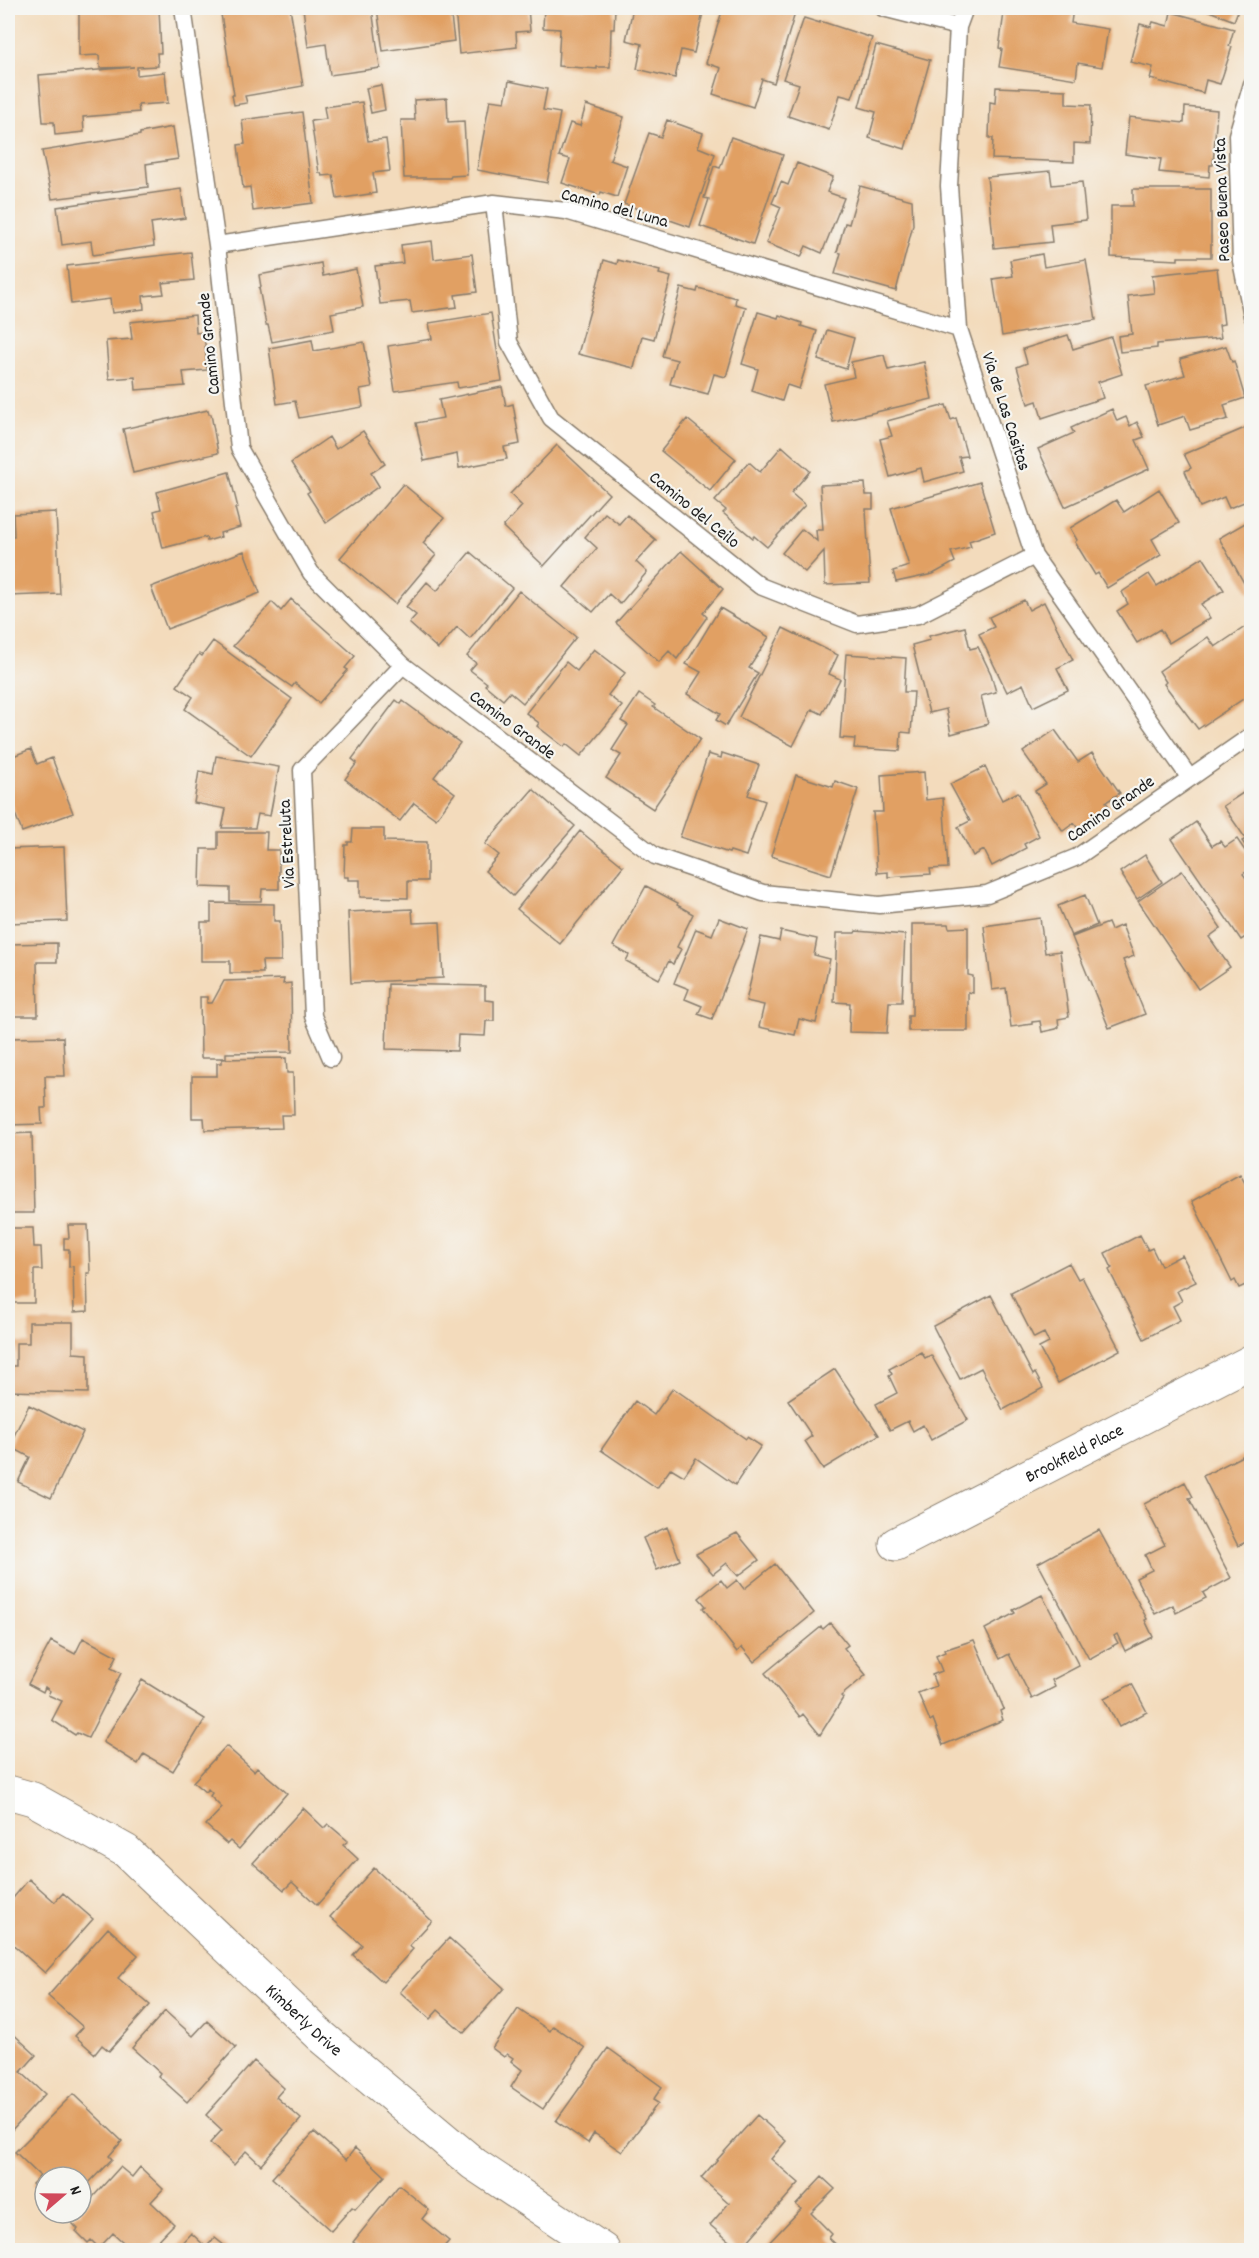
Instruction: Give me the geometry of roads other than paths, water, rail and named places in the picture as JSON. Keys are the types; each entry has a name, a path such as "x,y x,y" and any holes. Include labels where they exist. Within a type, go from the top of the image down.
{"street":[{"name":"Brookfield Place","path":"896,1544 1251,1361"},
{"name":"Kimberly Drive","path":"8,1792 33,1799 126,1851 321,2036 429,2127 474,2164 603,2250"}],"lane":[{"name":"Camino Grande","path":"183,8 217,245 239,448 311,573 403,665 655,856 763,892 879,905 987,894 1077,857 1251,735"},
{"path":"883,8 958,27"},
{"name":"Via de Las Casitas","path":"965,8 958,27 949,186 959,329 1034,556 1188,777"},
{"name":"Paseo Buena Vista","path":"1251,84 1237,135 1241,261 1251,316"},
{"name":"Camino del Luna","path":"217,245 494,202 566,211 959,329"},
{"name":"Camino del Ceilo","path":"494,202 509,342 551,418 760,586 857,624 918,615 1034,556"},
{"name":"Via Estreluta","path":"331,1058 313,1016 302,770 403,665"}]}
